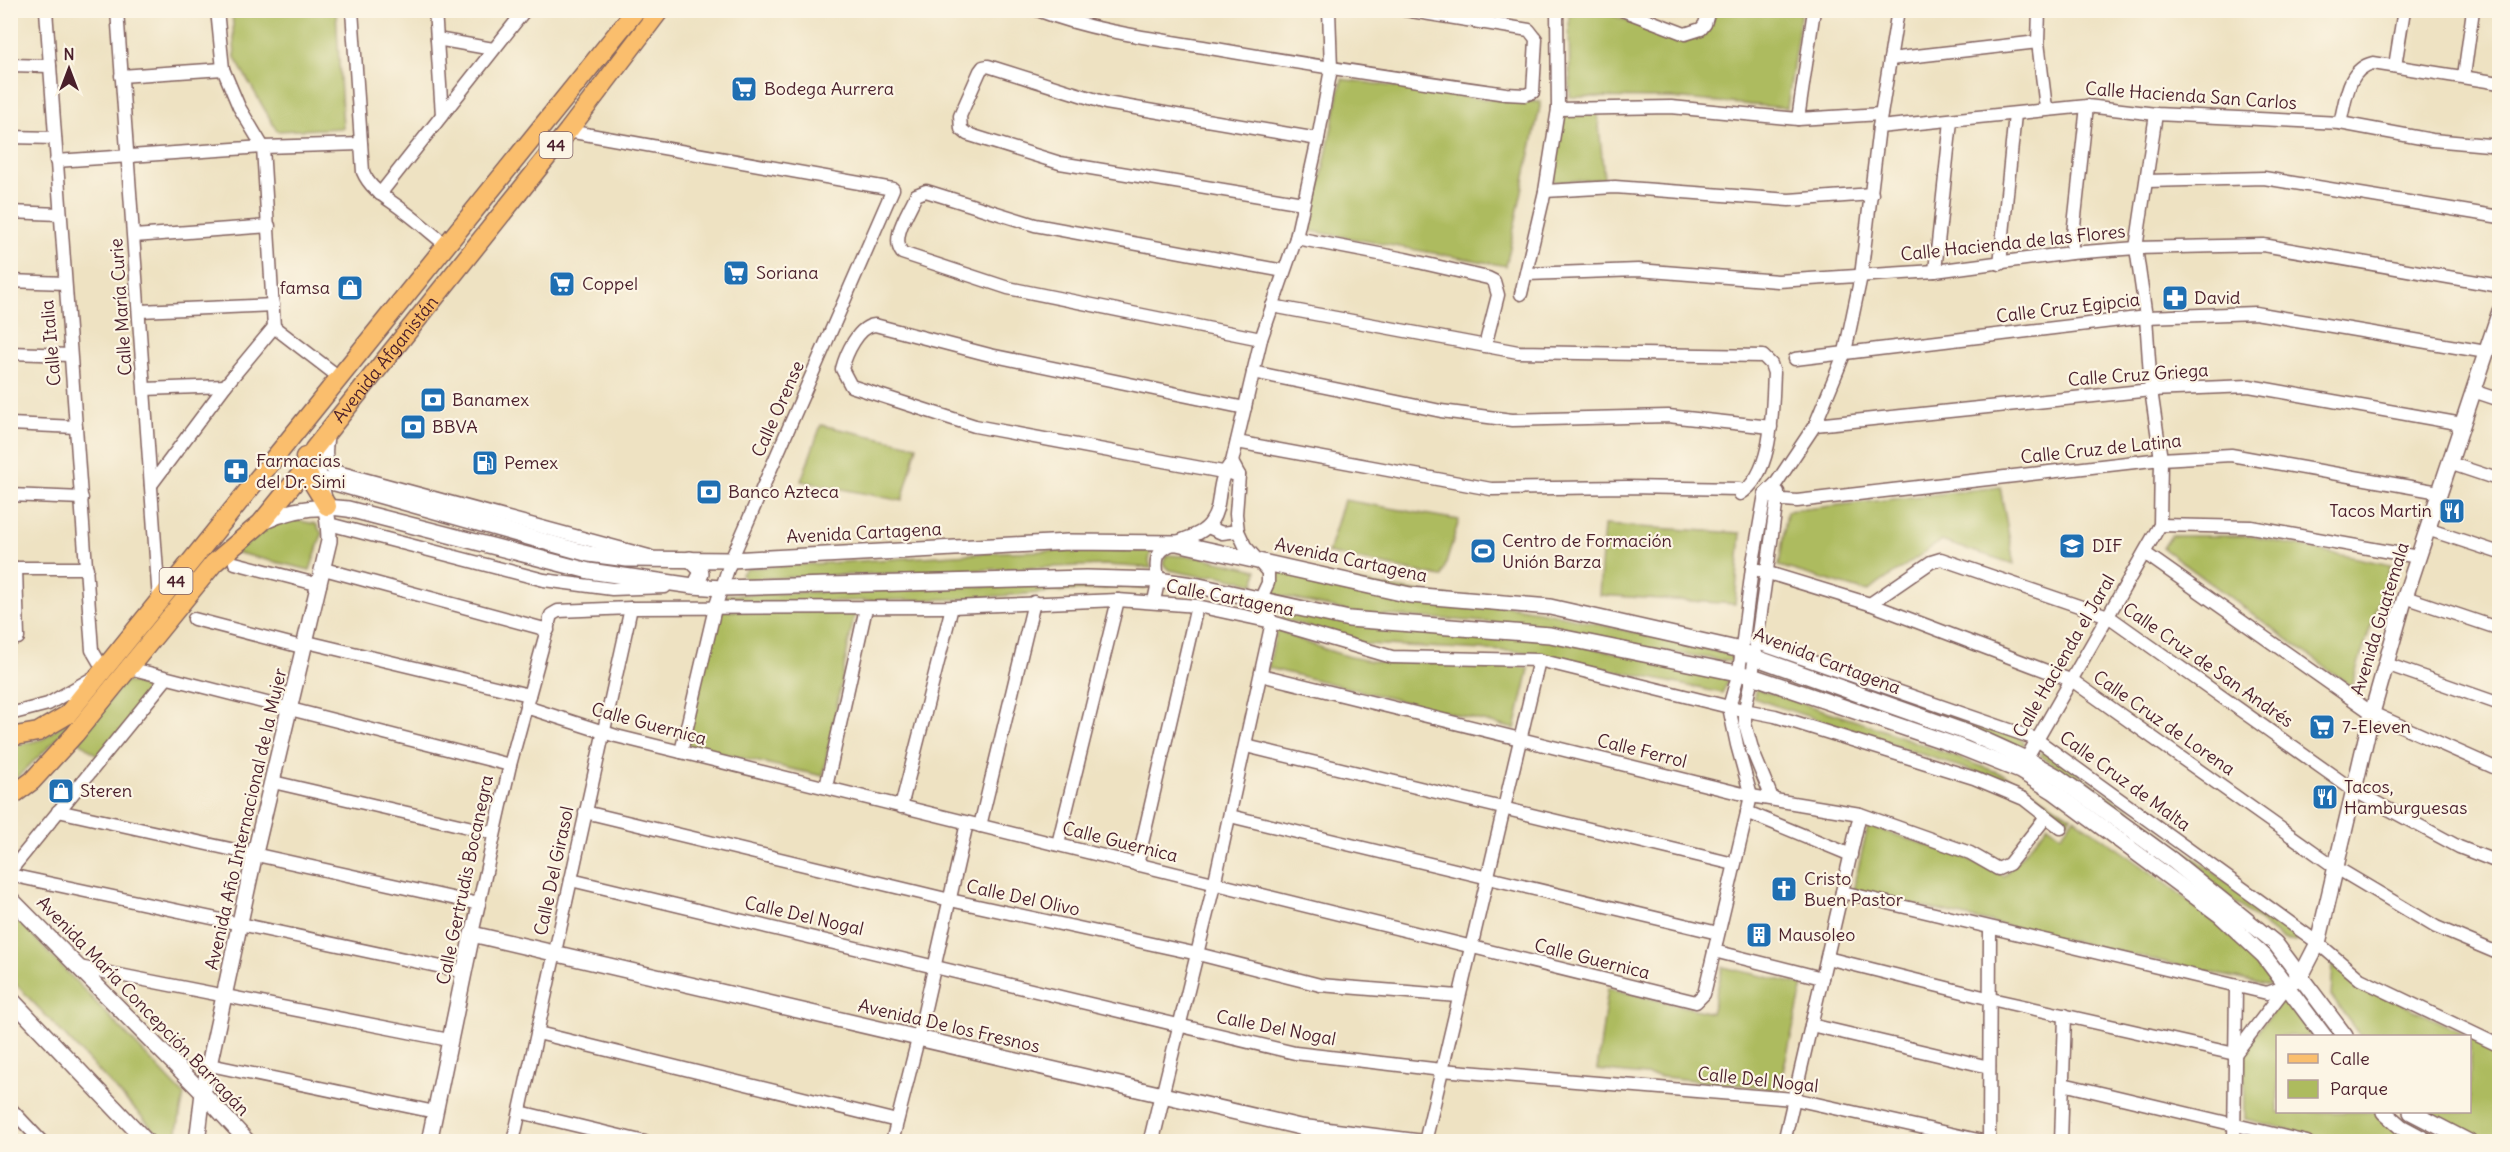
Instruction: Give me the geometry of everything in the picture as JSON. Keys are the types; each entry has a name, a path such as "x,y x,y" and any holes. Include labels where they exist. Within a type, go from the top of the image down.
{"main road":[{"name":"Avenida Afganistán","path":"97,684 159,600 636,10"},
{"name":"Avenida Afganistán","path":"97,684 129,668 214,563 261,523 308,474 314,449 568,131 660,10"},
{"path":"422,311 423,301 448,266 446,245"},
{"path":"328,515 308,474 305,444 308,432 339,377"},
{"path":"254,485 284,472 308,474"},
{"name":"44","path":"10,737 38,732 67,715 97,684"},
{"name":"44","path":"10,797 32,781 75,734 97,684"}],"street":[{"name":"Calle Italia","path":"46,10 64,283 92,650 97,684"},
{"name":"Calle María Curie","path":"117,10 159,600"},
{"path":"151,484 225,386 274,327 263,147 239,107 223,69 218,10"},
{"path":"352,10 363,172 366,179 380,194 446,245"},
{"path":"435,10 442,114"},
{"path":"380,194 525,10"},
{"path":"1037,10 1068,22 1124,34 1331,69 1506,94 1525,95 1533,92 1536,39 1533,34 1522,28 1405,10"},
{"path":"1154,602 1158,580 1158,556 1167,547 1195,537 1208,527 1215,515 1223,472 1232,462 1262,339 1296,238 1318,139 1331,69 1329,10"},
{"path":"1521,294 1545,191 1558,109 1557,10"},
{"path":"1622,10 1685,34 1701,29 1709,10"},
{"path":"1798,119 1814,10"},
{"path":"1750,650 1752,568 1771,496 1777,482 1815,425 1845,352 1861,276 1879,127 1898,10"},
{"path":"2038,10 2038,42 2046,108"},
{"path":"2395,66 2404,10"},
{"path":"2464,76 2473,10"},
{"path":"437,39 493,49"},
{"path":"1890,59 2038,42"},
{"path":"2340,123 2355,72 2362,66 2373,63 2499,83"},
{"path":"10,65 50,66"},
{"path":"1303,203 1060,163 967,134 961,129 960,116 980,71 988,66 1106,103 1318,139"},
{"path":"121,76 223,69"},
{"path":"2072,253 2086,106"},
{"name":"Calle Hacienda San Carlos","path":"1879,127 2015,114 2046,108 2086,106 2156,114 2340,123 2432,140 2499,146"},
{"path":"1558,109 1671,107 1798,119 1881,114"},
{"path":"2000,264 2015,114"},
{"name":"Calle Hacienda el Jaral","path":"2023,765 2146,554 2160,525 2161,459 2151,390 2146,317 2136,248 2148,182 2156,114"},
{"path":"1935,271 1951,121"},
{"name":"Calle Orense","path":"568,131 893,189 731,560 729,588 715,608 681,752"},
{"path":"10,137 55,138"},
{"path":"56,161 263,147 361,144"},
{"path":"2148,182 2264,178 2499,217"},
{"path":"1545,191 1615,187 1789,200 1872,194"},
{"path":"1262,339 1008,288 902,253 897,247 897,237 916,195 926,191 1035,225 1284,271"},
{"path":"10,212 59,213"},
{"path":"134,236 269,226"},
{"path":"1296,238 1405,259 1494,281 1498,295 1485,346"},
{"name":"Calle Hacienda de las Flores","path":"1527,274 1638,270 1778,281 1935,271 2072,253 2136,248 2263,245 2499,286"},
{"path":"10,281 64,283"},
{"path":"140,311 273,305"},
{"path":"1237,442 1491,489 1627,487 1739,489 1740,494 1748,488 1766,458 1771,427 1774,373 1771,364 1758,354 1518,352 1272,306"},
{"name":"Avenida Guatemala","path":"2301,976 2318,943 2372,713 2405,597 2499,311"},
{"name":"Calle Cruz Egipcia","path":"1795,359 2146,317 2254,313 2486,352"},
{"path":"1239,475 975,426 851,386 842,369 845,359 863,329 874,325 990,355 1245,408"},
{"path":"274,327 339,377"},
{"path":"10,352 70,355"},
{"path":"1253,372 1441,411 1512,420 1668,416 1771,427"},
{"path":"145,389 225,386"},
{"name":"Calle Cruz Griega","path":"1815,425 2151,390 2249,386 2462,424"},
{"path":"2473,391 2499,400"},
{"path":"10,424 76,427"},
{"path":"328,431 326,463 334,471 662,559"},
{"name":"Calle Cruz de Latina","path":"1771,496 1797,501 2161,459 2231,455 2439,492"},
{"path":"1151,1142 1178,1026 1198,954 1272,622 1260,600 1268,583 1268,572 1245,546 1238,531 1236,514 1239,475 1232,462"},
{"path":"2449,463 2499,480"},
{"name":"Avenida Cartagena","path":"308,474 589,554 627,559 731,560 1068,542 1177,543 1257,559 1410,595 1550,607 1750,650 1971,734 2023,765 2053,791 2220,915 2264,956 2324,1035"},
{"path":"10,495 82,498"},
{"path":"1771,496 1765,573 1745,674 1745,724 1753,752 1772,798"},
{"name":"Avenida Cartagena","path":"261,523 278,514 328,515 348,509 589,571 695,586 729,588 1086,578 1158,580 1200,586 1349,619 1550,635 1745,674 2058,777 2229,903 2275,943 2344,1035"},
{"name":"Avenida Año Internacional de la Mujer","path":"197,1142 203,1093 226,997 255,853 324,569 329,541 328,515"},
{"path":"2160,525 2251,527 2418,556"},
{"path":"1208,527 1222,533 1238,531"},
{"path":"2427,529 2499,553"},
{"path":"2146,554 2372,713 2499,770"},
{"path":"690,559 700,569 701,574 695,586"},
{"path":"729,588 737,573 750,559"},
{"name":"Calle Cruz de San Andrés","path":"1870,604 1932,562 1941,559 2108,616 2353,790 2459,847 2499,864"},
{"path":"235,563 320,585"},
{"path":"14,638 13,568 87,568"},
{"name":"Calle Cruz de Lorena","path":"1752,568 1870,604 2073,681 2335,867 2436,927 2499,954"},
{"path":"324,569 548,630"},
{"path":"2405,597 2499,629"},
{"path":"1058,844 1118,600"},
{"name":"Calle Cartagena","path":"548,630 551,615 558,611 631,608 952,607 1118,600 1154,602 1197,606 1272,622 1392,657 1539,660 1729,707"},
{"path":"980,826 1034,602"},
{"path":"1137,865 1197,606"},
{"path":"901,807 952,607"},
{"name":"Calle Del Girasol","path":"513,1142 631,608"},
{"path":"826,787 866,608"},
{"name":"Calle Guernica","path":"194,619 298,646 307,642 527,701 603,732 681,752 1692,1002 1700,1000 1704,994 1714,951"},
{"name":"Calle Gertrudis Bocanegra","path":"429,1142 494,833 527,701 548,630"},
{"name":"Calle Cruz de Malta","path":"1750,650 2037,740 2318,943 2360,979 2499,1046"},
{"path":"1425,1142 1539,660"},
{"path":"2386,664 2499,704"},
{"path":"129,668 510,765"},
{"path":"1745,674 1729,707 1734,736 1751,796 1714,951 1822,978"},
{"name":"Calle Ferrol","path":"1261,675 1751,796 1860,814 1970,853 1998,869 2009,864 2046,817"},
{"path":"166,679 10,873 465,972"},
{"path":"10,714 48,704 97,684"},
{"path":"1729,707 1774,716 1974,778 2024,799 2061,828"},
{"path":"1246,746 1734,864"},
{"path":"273,782 494,833"},
{"path":"58,812 479,903"},
{"name":"Calle Del Olivo","path":"585,812 950,900 1198,954 1320,985 1458,996"},
{"path":"1747,812 1851,855"},
{"path":"1784,1142 1860,814"},
{"path":"1230,816 1718,933"},
{"path":"892,1142 967,823"},
{"name":"Calle Del Nogal","path":"571,880 1295,1053 1442,1070 1794,1099 1988,1142"},
{"path":"1842,892 2267,993 2287,986 2301,976"},
{"name":"Avenida María Concepción Barragán","path":"10,898 203,1093 248,1142"},
{"path":"1988,1142 1990,929"},
{"name":"Avenida De los Fresnos","path":"472,934 1300,1127 1419,1142"},
{"path":"1827,958 1991,999 2235,1054"},
{"path":"79,967 449,1040"},
{"path":"2234,1142 2236,986"},
{"path":"2235,1054 2287,986"},
{"path":"10,998 147,1142"},
{"path":"2061,1142 2065,1015"},
{"path":"1811,1025 1989,1067"},
{"path":"538,1032 897,1120"},
{"path":"210,1065 435,1112"},
{"path":"2063,1084 2307,1142"},
{"path":"10,1108 42,1142"},
{"path":"520,1112 645,1142"},
{"path":"2385,1113 2401,1127 2429,1142"},
{"path":"2413,1113 2464,1141"}],"green space":[{"path":"232,11 336,11 343,128 277,131 235,58"},
{"path":"1569,11 1599,11 1687,40 1707,31 1716,11 1801,11 1787,108 1672,98 1570,97"},
{"path":"1342,79 1472,98 1541,102 1506,266 1310,231"},
{"path":"1564,114 1598,114 1604,179 1553,182"},
{"path":"821,425 917,446 902,501 801,481"},
{"path":"2000,487 2014,564 1941,541 1867,592 1779,566 1787,511"},
{"path":"1344,500 1459,520 1442,577 1328,553"},
{"path":"279,517 316,524 322,534 310,570 233,552"},
{"path":"1604,525 1741,533 1735,604 1599,595"},
{"path":"2171,536 2249,536 2391,565 2351,686 2163,548"},
{"path":"1151,551 1149,561 1151,568 1106,565 745,579 741,574 748,568 1002,552"},
{"path":"1167,555 1200,557 1257,570 1255,584 1216,575 1203,577 1170,570 1163,563"},
{"path":"1283,570 1550,613 1736,656 1733,662 1644,648 1527,625 1355,613 1277,595 1269,589 1275,573"},
{"path":"1149,581 1145,589 1126,587 957,599 724,603 726,595"},
{"path":"1284,608 1548,639 1731,676 1722,693 1524,652 1365,644 1282,619"},
{"path":"716,610 855,611 823,776 687,746"},
{"path":"1277,629 1339,654 1373,661 1513,665 1529,669 1515,729 1268,668"},
{"path":"1759,646 2014,735 2025,743 2020,749 1758,653"},
{"path":"124,681 156,689 99,757 79,741"},
{"path":"1757,689 1872,726 2005,775 2071,816 2066,823 2025,793 1999,780 1753,698"},
{"path":"79,712 55,741 11,783 11,747 43,739"},
{"path":"2044,748 2282,922 2299,938 2296,942 2283,940 2169,850 2040,755"},
{"path":"2074,818 2203,912 2273,978 2270,986 1853,891 1868,826 1964,857 2004,876 2048,825 2061,835"},
{"path":"12,914 184,1095 175,1141 165,1141 11,979"},
{"path":"2333,964 2357,983 2467,1035 2359,1035 2331,996"},
{"path":"1723,967 1803,985 1779,1089 1597,1070 1608,988 1711,1013"},
{"path":"2283,999 2312,1035 2276,1035 2276,1113 2382,1113 2412,1141 2334,1141 2245,1119 2244,1049"},
{"path":"2471,1036 2499,1050 2499,1141 2472,1135 2433,1113 2471,1113"}],"place":[{"name":"Bodega Aurrera","path":"744,89"},
{"name":"Soriana","path":"736,273"},
{"name":"Coppel","path":"562,284"},
{"name":"famsa","path":"350,288"},
{"name":"David","path":"2175,298"},
{"name":"Banamex","path":"433,400"},
{"name":"BBVA","path":"413,427"},
{"name":"Pemex","path":"485,463"},
{"name":"Farmacias del Dr. Simi","path":"236,471"},
{"name":"Banco Azteca","path":"709,492"},
{"name":"Tacos Martin","path":"2452,511"},
{"name":"DIF","path":"2072,546"},
{"name":"Centro de Formación Unión Barza","path":"1483,551"},
{"name":"7-Eleven","path":"2322,727"},
{"name":"Steren","path":"61,791"},
{"name":"Tacos, Hamburguesas","path":"2325,797"},
{"name":"Cristo Buen Pastor","path":"1784,889"},
{"name":"Mausoleo","path":"1759,935"}]}
